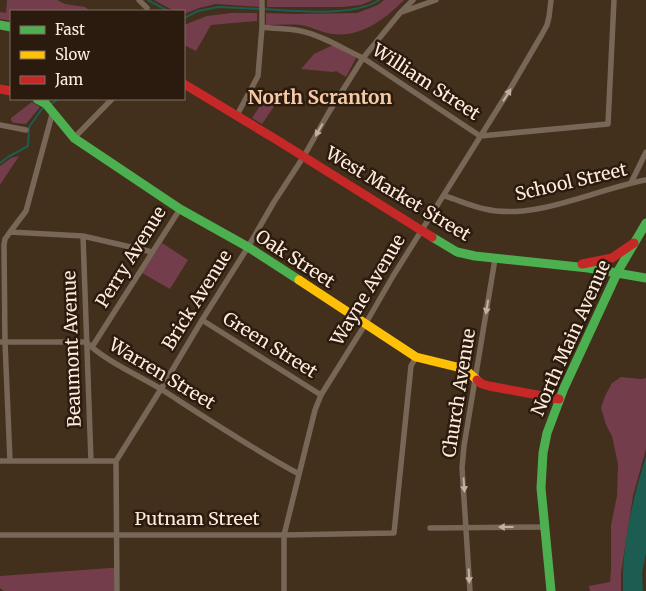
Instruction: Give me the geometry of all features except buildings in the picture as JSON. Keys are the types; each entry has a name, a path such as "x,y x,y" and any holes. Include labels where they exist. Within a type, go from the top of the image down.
{"main road":[{"name":"West Market Street","path":"185,85 304,156 457,252 469,256 618,271 646,278"},
{"name":"Oak Street","path":"39,100 46,104 74,138 180,209 248,247 416,357 457,367 466,371 482,384 559,400"},
{"name":"North Main Avenue","path":"551,591 541,488 543,453 547,433 559,400 618,271 646,223"},
{"path":"573,266 612,258 634,243"}],"street":[{"path":"139,0 147,8"},
{"path":"237,115 258,76 262,0"},
{"name":"Brick Avenue","path":"116,461 363,58 413,0"},
{"path":"400,13 436,0"},
{"name":"Wayne Avenue","path":"284,591 284,535 315,410 321,396 510,89 547,25 551,0"},
{"name":"William Street","path":"262,28 301,31 336,44 363,58 480,136 608,124 614,0"},
{"path":"74,138 111,100"},
{"path":"10,461 3,342 4,245 5,239 26,211 53,112"},
{"path":"0,124 26,130"},
{"path":"631,182 646,152"},
{"name":"School Street","path":"445,196 485,210 514,212 552,206 631,182 646,180"},
{"name":"Perry Avenue","path":"92,347 180,209"},
{"path":"10,232 83,236 152,252"},
{"name":"Beaumont Avenue","path":"83,236 91,461"},
{"name":"Church Avenue","path":"470,591 462,468 495,259"},
{"name":"Green Street","path":"202,320 321,396"},
{"name":"Warren Street","path":"3,342 86,342 96,351 299,474"},
{"name":"Putnam Street","path":"0,535 394,533 411,366 416,357"},
{"path":"0,461 116,461 117,591"},
{"path":"430,528 545,527"}],"shaded area":[{"path":"7,0 57,0 65,4 85,7 89,10 10,10 10,21 0,19 0,12 6,13"},
{"path":"154,0 259,0 260,7 216,4 185,14 185,10 172,10"},
{"path":"267,0 373,0 361,5 342,7 267,7"},
{"path":"384,0 404,0 379,22 349,34 327,33 301,25 266,25 266,13 357,13 378,5"},
{"path":"231,13 257,13 257,21 211,25 196,51 185,46 185,25 207,16"},
{"path":"333,45 356,58 346,77 336,71 301,69 314,54"},
{"path":"281,90 284,92 262,124 252,118 268,93 276,97"},
{"path":"32,102 40,107 26,124 11,121 11,118"},
{"path":"19,156 0,185 0,166 11,158"},
{"path":"162,243 188,260 170,289 142,273"},
{"path":"621,377 646,378 646,449 633,496 621,573 621,591 590,591 589,586 610,582 611,525 617,496 618,464 612,436 606,425 601,408 612,383"},
{"path":"115,568 115,591 4,591 0,588 0,576"}],"water":[{"path":"646,456 646,553 642,573 643,591 623,591 626,540"}],"waterway":[{"path":"148,0 166,10"},
{"path":"264,9 307,12 340,11 355,9 379,0"},
{"path":"185,18 198,11 218,7 259,9"},
{"path":"49,105 57,100"},
{"path":"0,163 28,146 29,127 45,107"}],"traffic: fast":[{"path":"0,25 10,27"},
{"path":"39,100 46,104 74,138 180,209 248,247 299,280"},
{"path":"551,591 541,488 543,453 547,433 564,388 618,271 646,223"},
{"path":"432,237 457,252 475,256 588,268 646,278"}],"traffic: slow":[{"path":"299,280 416,357 457,367 467,371 477,380"}],"traffic: jam":[{"path":"185,85 432,237"},
{"path":"0,89 10,91"},
{"path":"582,264 612,258 634,243"},
{"path":"477,380 489,386 559,399"}],"district":[{"name":"North Scranton","path":"320,97"}]}
